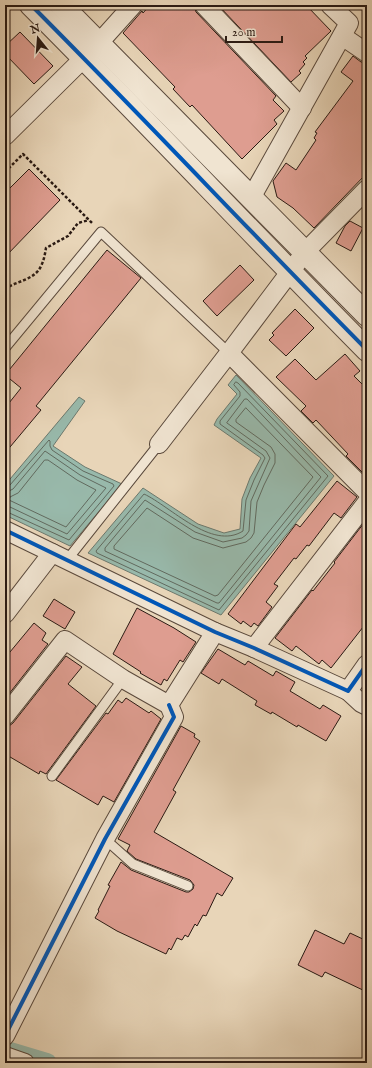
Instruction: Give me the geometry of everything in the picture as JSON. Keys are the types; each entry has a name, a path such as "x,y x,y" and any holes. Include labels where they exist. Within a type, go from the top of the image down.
{"street":[{"path":"31,5 91,51 252,198 367,316"},
{"path":"60,5 91,51 290,272 367,350"},
{"path":"5,136 91,51 133,5"},
{"path":"204,5 302,108"},
{"path":"252,198 349,22 330,5"},
{"path":"342,36 367,53"},
{"path":"159,444 230,353 305,252 367,189"},
{"path":"230,353 367,492"},
{"path":"254,648 367,502"},
{"path":"5,530 215,632 348,691 361,703 367,706"},
{"path":"5,614 60,556"},
{"path":"169,705 215,632"},
{"path":"5,716 65,640 123,679 169,705 174,717 105,839 5,1036"},
{"path":"348,691 367,664"},
{"path":"5,1056 26,1063"}],"lane":[{"path":"5,348 101,232 230,353"},
{"path":"60,556 159,444"},
{"path":"52,776 123,679"},
{"path":"105,839 133,864 188,886"}],"path":[{"path":"5,172 23,154 101,232"},
{"path":"5,289 12,284 37,273 41,266 46,248 68,236 78,223 89,220"}],"water":[{"path":"236,375 334,476 221,615 88,553 143,488 198,524 224,533 240,529 242,499 250,478 261,458 214,425 237,394 228,385"},
{"path":"79,397 85,401 53,446 85,467 122,484 70,546 5,515 5,485"}],"building":[{"path":"150,5 194,5 196,12 276,96 273,100 284,111 274,120 277,124 242,159 192,105 190,107 173,89 175,87 123,33 142,11 143,13"},
{"path":"218,5 306,5 331,31 305,56 307,58 303,62 305,64 299,71 301,73 291,82"},
{"path":"20,32 53,66 34,84 5,54 5,46"},
{"path":"353,56 361,62 367,63 367,173 314,228 293,208 277,197 273,181 286,163 296,170 316,140 314,138 317,133 315,132 353,81 341,72"},
{"path":"29,169 60,200 5,257 5,193"},
{"path":"350,221 363,228 351,251 336,243 345,226"},
{"path":"107,250 141,278 36,406 41,410 5,453 5,408 21,388 5,375"},
{"path":"240,265 254,280 217,316 203,301"},
{"path":"295,309 314,328 286,356 269,340 274,335 272,333"},
{"path":"345,354 360,371 354,376 367,389 367,477 346,456 348,454 316,420 313,423 301,411 306,406 276,377 295,359 316,380"},
{"path":"337,481 357,497 341,518 334,513 309,546 307,545 296,559 294,558 274,584 278,586 266,602 272,607 258,626 254,623 251,627 243,621 241,624 228,614 296,524 300,527"},
{"path":"367,519 367,622 331,668 322,660 319,664 296,646 292,651 275,638 335,563 334,562"},
{"path":"54,599 75,612 65,629 43,616"},
{"path":"137,608 196,642 183,662 180,660 167,681 164,679 161,685 140,673 141,672 113,654"},
{"path":"34,623 46,633 42,640 48,644 5,699 5,658"},
{"path":"218,649 245,665 248,661 273,676 276,671 295,682 290,691 320,709 323,705 341,716 326,741 298,725 297,727 272,712 271,714 255,705 257,701 222,679 219,684 201,673"},
{"path":"66,656 82,667 68,684 96,706 46,774 40,771 39,774 5,754 5,726 9,726 13,723"},
{"path":"126,698 149,713 151,711 161,719 114,802 103,796 98,805 56,780 106,713 108,714 118,700 122,703"},
{"path":"181,726 195,734 194,737 200,741 173,790 176,792 154,832 233,878 222,896 217,893 206,916 203,915 197,926 195,924 188,937 185,935 182,940 177,938 171,950 169,948 166,954 117,931 95,918 110,886 108,885 121,862 131,870 186,892 193,889 194,885 190,880 136,859 127,851 130,845 118,839"},
{"path":"315,930 344,944 350,933 367,941 367,992 325,972 322,977 298,965"}],"waterway":[{"path":"7,1051 47,1063"}],"cycle path":[{"path":"31,5 367,350"},
{"path":"5,530 215,632 348,691 367,664"},
{"path":"5,1036 105,839 174,717 169,705"}]}
